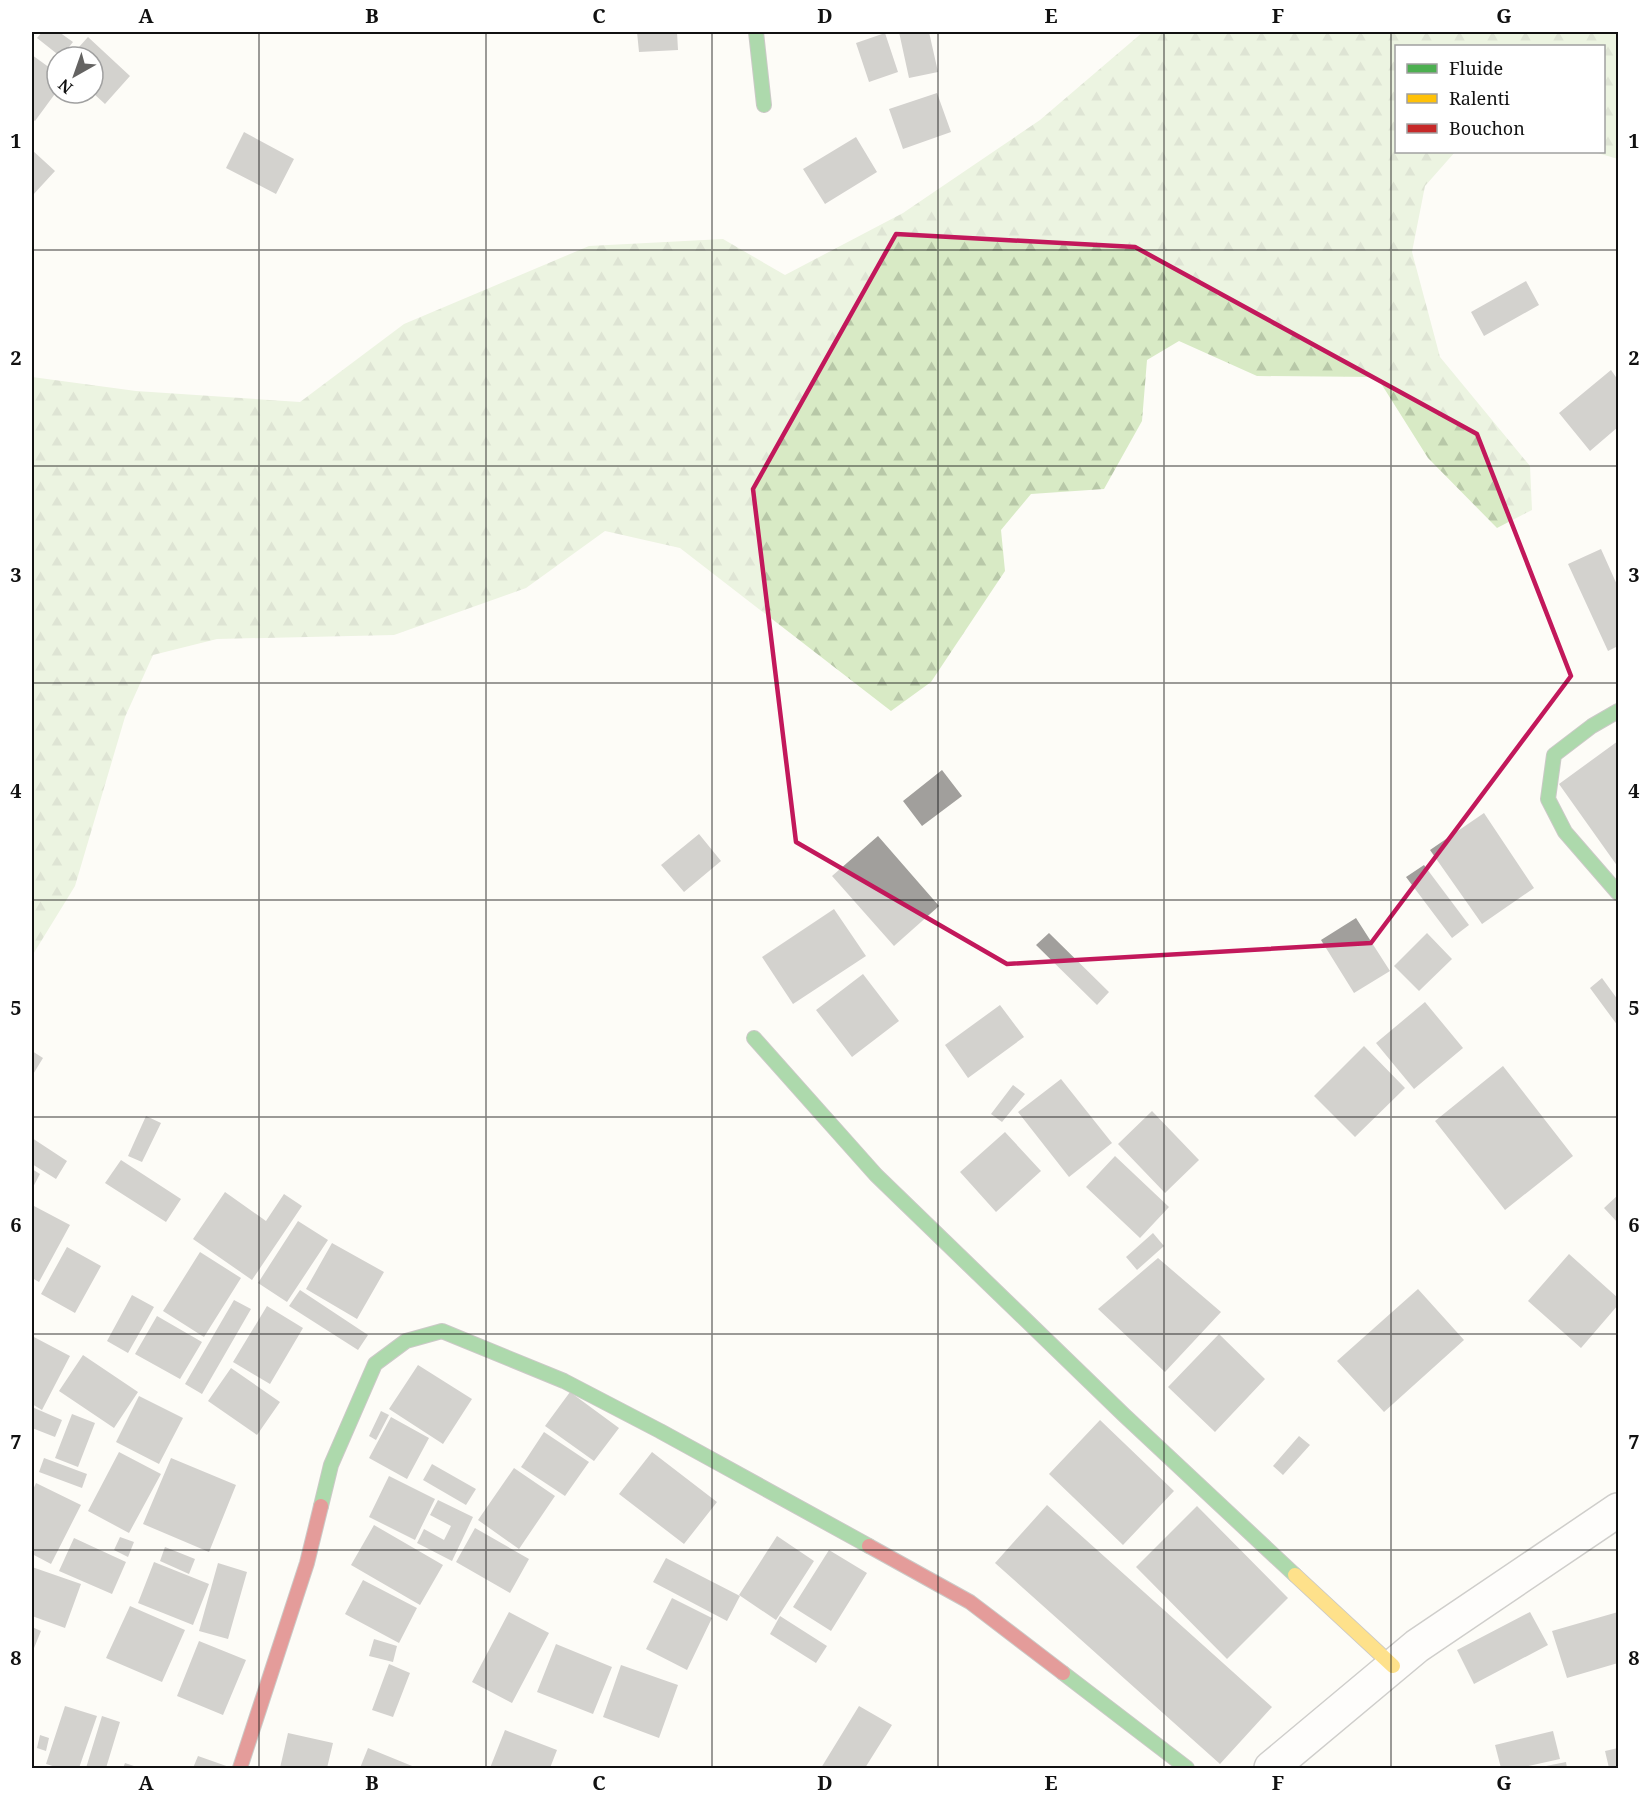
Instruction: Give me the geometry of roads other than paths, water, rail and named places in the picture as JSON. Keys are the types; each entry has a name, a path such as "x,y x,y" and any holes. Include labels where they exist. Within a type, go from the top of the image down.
{"street":[{"path":"756,32 764,105"},
{"path":"1618,711 1592,726 1554,755 1548,799 1565,832 1618,893"},
{"path":"754,1038 876,1175 1125,1415 1393,1666"},
{"path":"240,1768 307,1563 331,1465 375,1364 406,1341 442,1331 564,1382 660,1431 970,1602 1187,1768"},
{"path":"1271,1768 1418,1646 1618,1510"}]}
